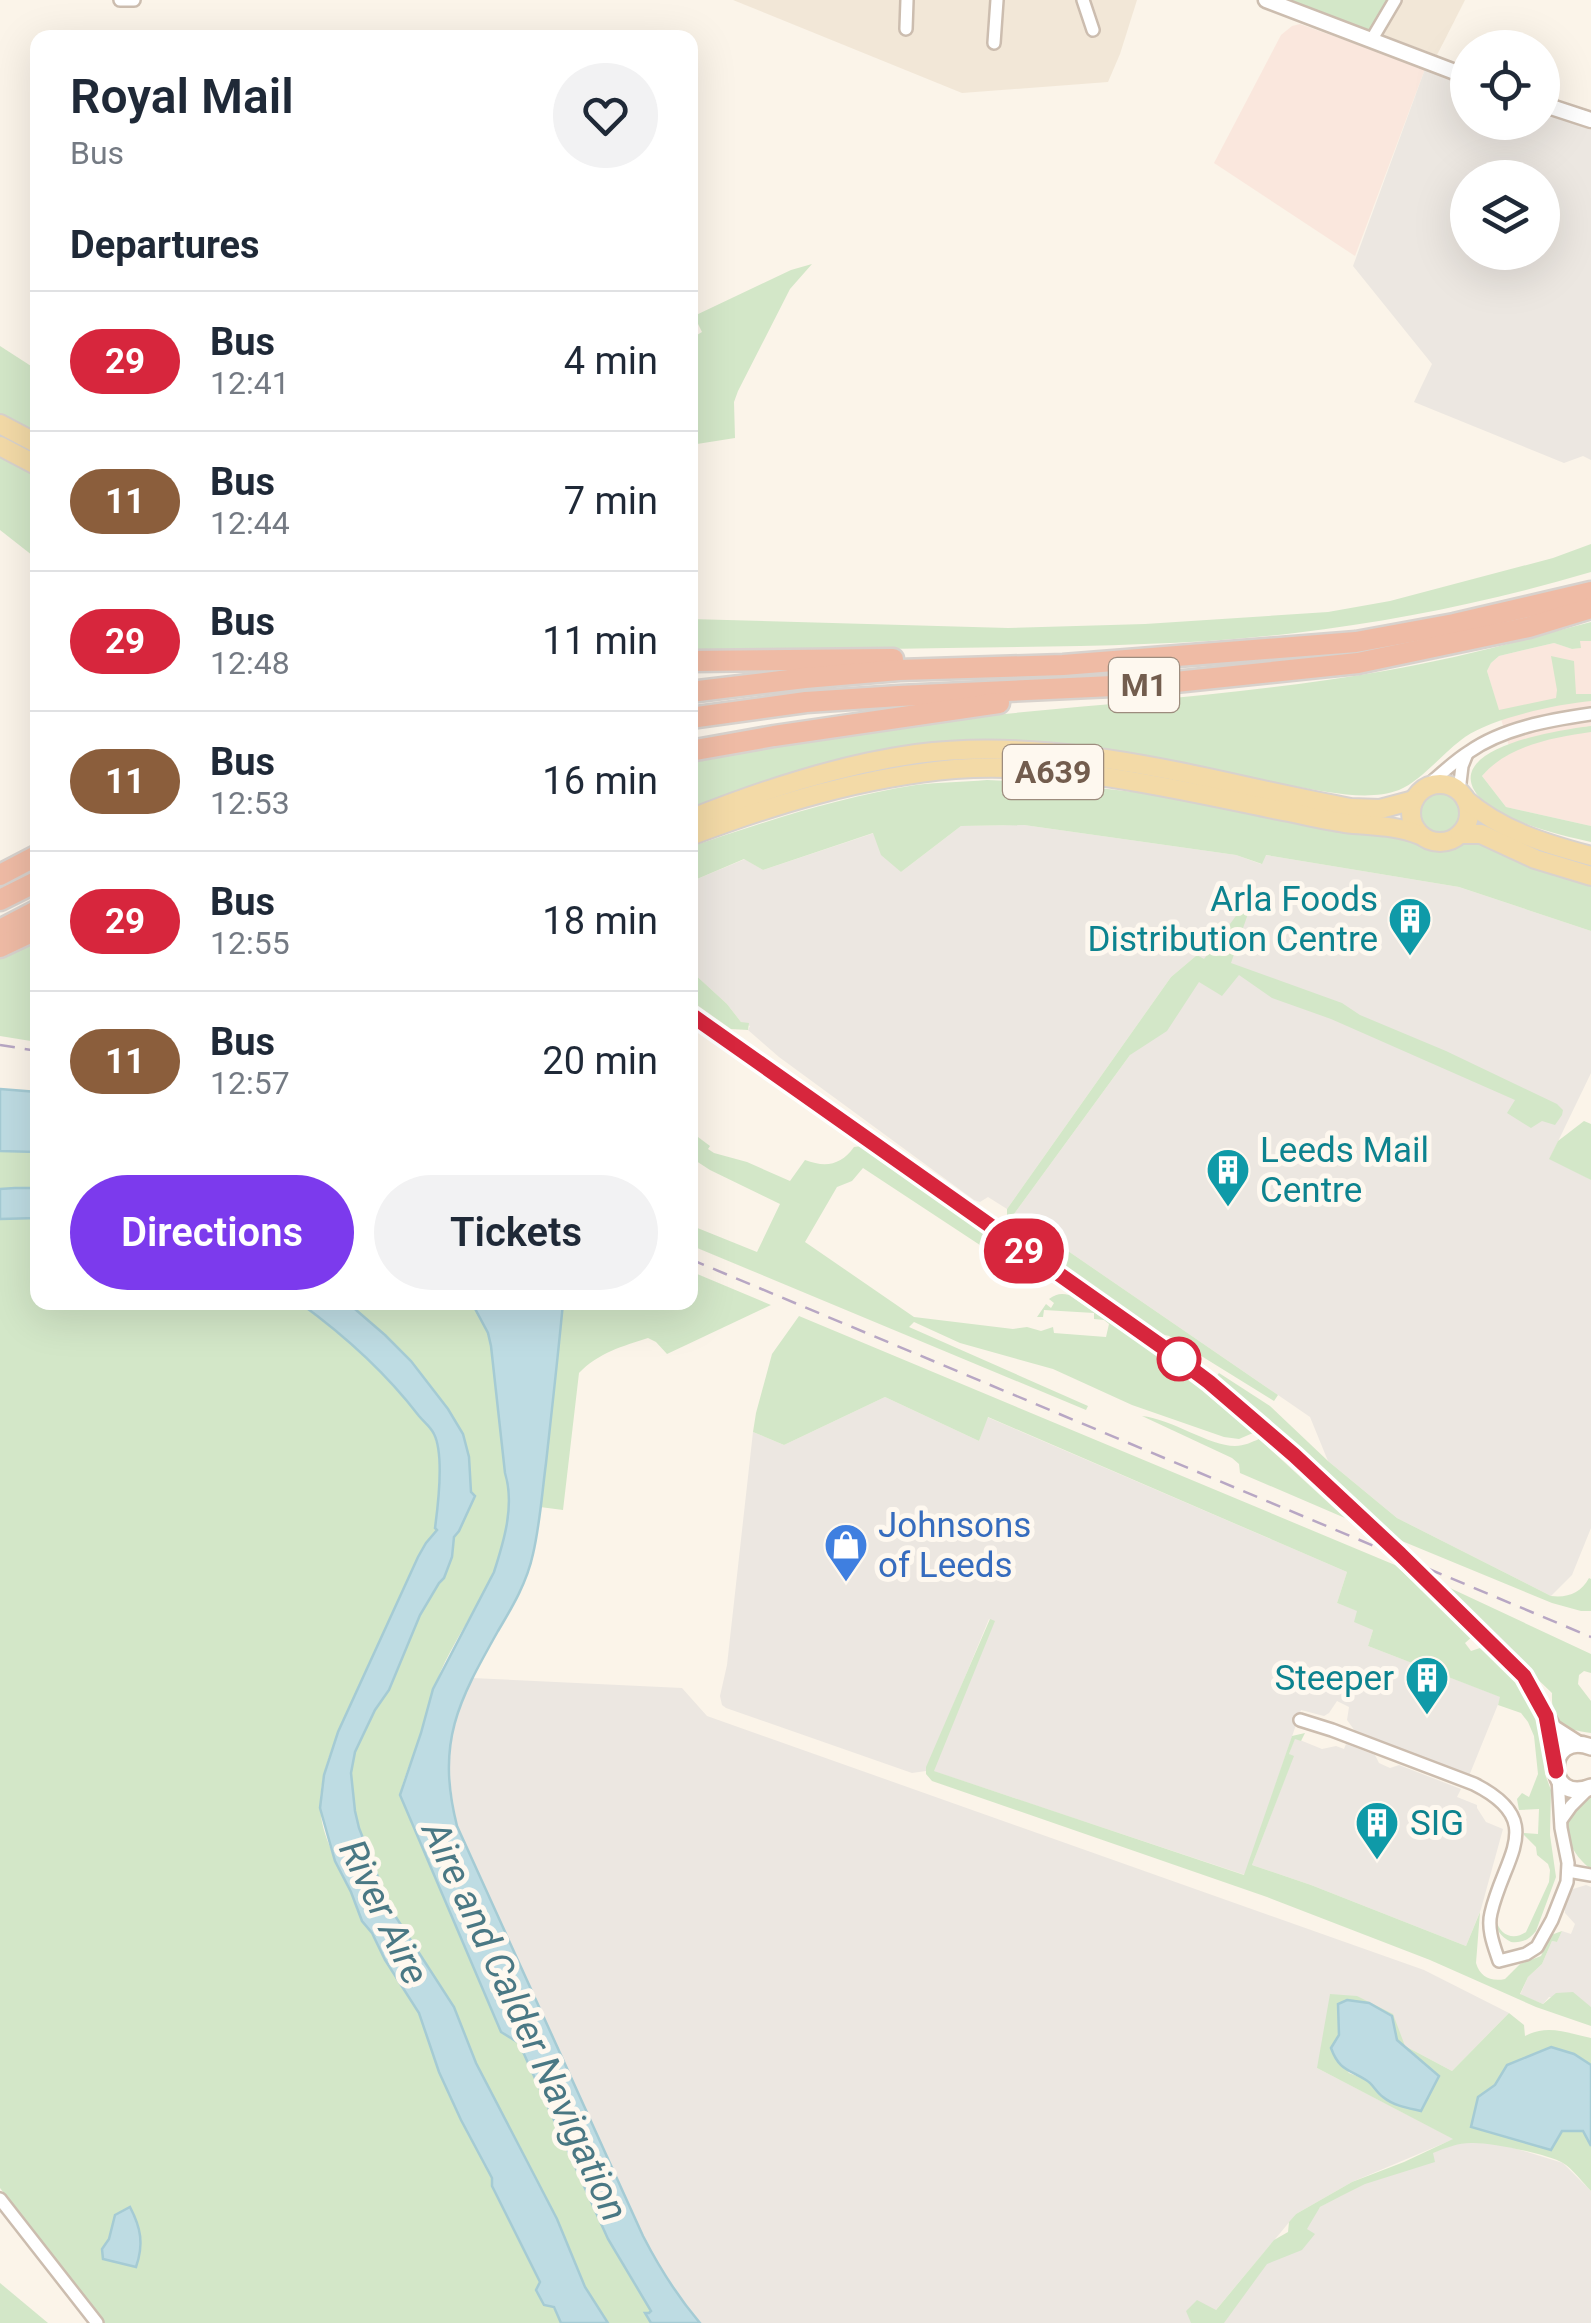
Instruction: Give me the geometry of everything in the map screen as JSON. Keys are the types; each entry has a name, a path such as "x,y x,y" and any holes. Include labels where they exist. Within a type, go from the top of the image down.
{"highway":[{"name":"M1","path":"698,691 899,670 1063,666 1356,642 1591,592"},
{"name":"M1","path":"698,717 806,702 1156,684 1358,663 1529,627 1591,608"},
{"name":"M1","path":"698,660 1156,659"},
{"path":"698,750 971,707 1156,684"},
{"path":"0,876 30,859"},
{"path":"0,900 30,885"},
{"path":"0,930 30,914"},
{"path":"0,947 30,933"}],"main road":[{"path":"0,424 30,440"},
{"path":"0,446 30,462"},
{"name":"A639","path":"698,816 801,779 936,752 1012,750 1088,756 1351,808 1380,809 1419,794"},
{"name":"A639","path":"698,833 808,796 901,776 958,769 1024,769 1183,790 1420,834"},
{"path":"1463,795 1469,811 1460,834 1436,842 1420,834 1412,822 1411,807 1419,794 1441,784 1463,795 1484,815 1515,832 1591,856"},
{"path":"1460,834 1481,834 1536,859 1591,876"},
{"path":"698,1023 1209,1382 1346,1503 1503,1654 1524,1676 1560,1734 1585,1746"},
{"path":"1546,1716 1557,1775 1568,1788 1590,1788"},
{"path":"1557,1775 1558,1756 1570,1745 1585,1746"}],"street":[{"path":"120,1 134,0"},
{"path":"906,29 907,0"},
{"path":"994,43 998,0"},
{"path":"1084,0 1092,30"},
{"path":"1266,0 1450,70"},
{"path":"1372,40 1395,0"},
{"path":"1560,110 1591,120"},
{"path":"1419,794 1468,752 1550,721 1591,714"},
{"path":"1463,795 1462,766 1468,752"},
{"path":"1300,1720 1474,1784 1506,1804 1514,1818 1515,1834 1514,1851 1490,1913 1498,1960 1538,1947 1563,1892 1568,1871 1557,1775"},
{"path":"1561,1820 1590,1788"},
{"path":"1568,1871 1591,1875"},
{"path":"0,2199 96,2323"}],"shaded area":[{"path":"733,0 1137,0 1108,82 962,93"},
{"path":"1390,0 1465,0 1437,55 1372,31"},
{"path":"1300,24 1425,69 1355,256 1214,163 1281,35"},
{"path":"1425,69 1450,79 1450,140 1560,140 1560,118 1591,130 1591,460 1583,456 1564,463 1414,402 1432,364 1353,266"},
{"path":"1580,641 1591,641 1591,826 1506,807 1482,776 1494,762 1511,753 1487,671 1491,663 1499,656 1554,643 1580,648"},
{"path":"1024,825 1236,855 1261,864 1265,855 1459,887 1591,931 1591,1073 1550,1158 1591,1180 1591,1528 1572,1575 1551,1596 1397,1518 1328,1461 1310,1417 1014,1214 1197,955 1171,977 1007,1209 988,1197 980,1202 974,1200 779,1057 698,977 698,879 745,859 763,870 874,833 901,872 961,826"},
{"path":"885,1397 979,1441 987,1417 1347,1572 1337,1603 1358,1611 1373,1630 1368,1646 1501,1697 1469,1776 1355,1731 1347,1720 1349,1707 1337,1701 1324,1716 1301,1710 1245,1875 933,1771 994,1622 989,1619 926,1771 912,1773 726,1708 720,1696 727,1665 753,1432 784,1445"},
{"path":"472,1678 682,1688 707,1716 1424,1970 1509,2013 1452,2071 1405,2046 1317,2068 1454,2139 1352,2182 1296,2214 1202,2323 700,2323 685,2306 643,2236 457,1826 449,1749 452,1728"},
{"path":"1295,1738 1322,1749 1344,1749 1346,1744 1375,1755 1379,1763 1390,1768 1399,1765 1461,1789 1457,1797 1477,1805 1486,1822 1503,1829 1481,1909 1466,1946 1252,1865 1293,1757 1289,1754"},
{"path":"1591,1887 1591,2007 1549,1997 1543,2004 1520,1995 1528,1977 1542,1964 1552,1941 1557,1942 1562,1931 1571,1934 1575,1924 1565,1913 1565,1900 1573,1889"},
{"path":"1481,2138 1563,2163 1591,2191 1591,2323 1205,2323 1305,2216 1354,2187 1458,2139"}],"green space":[{"path":"1286,0 1390,0 1372,31"},
{"path":"812,264 790,289 738,391 734,402 735,438 698,444 698,334 702,332 698,314"},
{"path":"0,346 30,365 30,431 0,415"},
{"path":"0,455 30,473 30,554 0,530"},
{"path":"1591,544 1591,572 1444,609 1295,633 1121,645 698,651 698,619 1008,628 1328,612 1390,601 1553,558"},
{"path":"1591,622 1591,641 1580,641 1581,648 1554,643 1499,656 1487,671 1499,710 1556,698 1551,656 1574,661 1576,694 1591,694 1591,701 1526,713 1477,730 1416,780 1387,793 1346,794 1292,786 1290,789 953,746 698,808 698,759 893,726 1323,681 1488,649"},
{"path":"1591,726 1591,732 1518,750 1482,776 1506,807 1591,826 1591,842 1509,817 1493,809 1473,788 1471,773 1479,761 1495,750 1537,736"},
{"path":"987,780 1092,787 1402,833 1434,849 1480,841 1591,884 1591,931 1459,887 1266,855 1262,864 1236,855 1024,825 961,826 901,872 881,855 873,833 763,870 744,859 698,879 698,844 858,796 916,785"},
{"path":"1439,791 1454,797 1460,812 1454,827 1439,833 1424,827 1418,812 1424,797"},
{"path":"1250,897 1252,902 1231,963 1342,1003 1563,1110 1555,1125 1542,1121 1531,1128 1507,1113 1515,1100 1331,1019 1272,998 1239,975 1222,996 1199,982 1167,1031 1130,1055 1014,1214 1278,1395 1274,1401 1161,1334 1007,1224 1007,1209 1171,977 1197,955 1204,959"},
{"path":"30,942 30,1041 0,1036 0,958"},
{"path":"698,977 741,1022 749,1023 748,1030 731,1029 698,1006"},
{"path":"1584,1121 1591,1124 1591,1180 1549,1159 1558,1141"},
{"path":"698,1137 714,1153 790,1181 805,1160 832,1163 844,1158 854,1147 862,1146 1034,1268 1029,1271 992,1247 989,1251 863,1168 852,1181 837,1187 805,1242 914,1317 1013,1329 1041,1331 1053,1327 1054,1333 1106,1337 1109,1324 1094,1319 1094,1313 1044,1310 1043,1317 1037,1317 1046,1304 1051,1308 1054,1303 1049,1299 1069,1295 1174,1367 1253,1433 1239,1439 1224,1437 1132,1405 1053,1369 960,1343 914,1322 909,1327 1088,1406 1086,1410 698,1248 698,1228 757,1252 780,1204 698,1162"},
{"path":"0,1151 30,1152 30,1188 0,1189"},
{"path":"30,1218 30,1310 309,1310 401,1391 432,1430 438,1448 440,1480 435,1528 438,1530 418,1557 337,1736 322,1783 321,1816 357,1910 419,2013 492,2178 492,2186 561,2323 105,2323 0,2188 0,1219"},
{"path":"698,1274 771,1305 667,1354 648,1338 611,1351 586,1366 579,1373 563,1510 540,1507 562,1310 698,1310"},
{"path":"356,1310 476,1310 488,1333 510,1498 508,1523 493,1571 437,1680 400,1795 501,2031 519,2042 608,2239 651,2311 645,2313 651,2323 608,2323 585,2287 557,2219 476,2063 454,2007 390,1908 359,1828 351,1773 355,1752 389,1690 420,1615 444,1578 454,1537 475,1496 471,1492 466,1446 453,1415"},
{"path":"799,1316 1395,1565 1473,1636 1465,1643 1471,1651 1483,1647 1514,1679 1542,1734 1545,1774 1551,1790 1550,1835 1556,1877 1531,1937 1511,1942 1499,1932 1496,1923 1496,1919 1507,1935 1526,1932 1549,1882 1548,1864 1524,1835 1538,1834 1539,1809 1519,1810 1517,1799 1522,1793 1529,1797 1538,1774 1534,1736 1521,1713 1498,1705 1500,1697 1368,1646 1373,1630 1354,1622 1357,1611 1337,1603 1347,1572 988,1417 979,1441 885,1397 784,1445 753,1432 772,1354"},
{"path":"1219,1373 1270,1406 1397,1518 1551,1596 1573,1593 1591,1579 1591,1611 1552,1603 1397,1539 1215,1378"},
{"path":"1142,1416 1225,1445 1259,1439 1345,1518 1240,1473 1239,1464 1232,1458"},
{"path":"1435,1581 1591,1654 1591,1673 1584,1671 1579,1675 1578,1684 1591,1701 1591,1733 1560,1724 1552,1693"},
{"path":"990,1619 995,1621 934,1771 1244,1875 1292,1736 1305,1733 1301,1741 1295,1739 1289,1754 1294,1756 1252,1865 1466,1946 1480,1912 1476,1963 1483,1975 1495,1980 1505,1979 1520,1964 1541,1956 1551,1935 1562,1931 1520,1994 1543,2004 1556,1993 1573,1992 1591,2007 1591,2026 1267,1897 932,1781 926,1767"},
{"path":"1588,1797 1591,1869 1573,1850 1567,1825 1574,1808"},
{"path":"1330,1994 1357,1996 1393,2014 1405,2046 1452,2071 1509,2013 1524,2025 1525,2036 1549,2030 1591,2038 1591,2065 1574,2054 1507,2065 1495,2085 1478,2097 1562,2131 1583,2131 1591,2146 1591,2191 1567,2166 1545,2156 1480,2143 1447,2148 1433,2153 1435,2162 1365,2184 1320,2207 1307,2229 1315,2234 1302,2250 1267,2264 1224,2323 1191,2323 1186,2311 1197,2300 1216,2310 1274,2240 1288,2232 1289,2222 1296,2214 1352,2182 1453,2139 1317,2068","holes":["1339,2036 1397,2040 1410,2052 1380,2096 1370,2081 1349,2073 1331,2048"]},
{"path":"0,2283 48,2323 0,2323"}],"water":[{"path":"0,1089 30,1091 30,1152 0,1151"},
{"path":"30,1188 30,1218 0,1219 0,1189"},
{"name":"River Aire","path":"309,1310 356,1310 411,1361 463,1434 471,1492 475,1496 454,1537 444,1578 420,1615 389,1690 355,1752 351,1773 359,1828 390,1908 454,2007 476,2063 557,2219 585,2287 608,2323 561,2323 554,2307 544,2305 536,2290 540,2282 439,2072 419,2013 362,1921 335,1861 320,1808 324,1775 338,1732 418,1557 437,1530 439,1454 433,1431 348,1341"},
{"name":"Aire and Calder Navigation","path":"476,1310 562,1310 541,1509 530,1564 519,1594 462,1702 450,1746 451,1796 457,1826 643,2236 700,2323 651,2323 645,2313 651,2311 608,2239 519,2043 501,2032 400,1795 433,1689 494,1572 507,1523 508,1485 488,1333"},
{"path":"1347,2000 1369,2003 1392,2016 1397,2040 1439,2076 1421,2111 1387,2100 1337,2061 1331,2048 1339,2035 1338,2004"},
{"path":"1551,2047 1574,2054 1591,2065 1591,2146 1583,2131 1562,2131 1551,2150 1471,2127 1478,2097 1495,2085 1507,2065"},
{"path":"130,2207 140,2236 136,2267 103,2259 102,2249 115,2215"}],"railway":[{"path":"0,1045 30,1050"},
{"path":"698,1262 1591,1637"}],"bus line":[{"name":"29","path":"698,1020 1161,1346 1268,1432 1524,1676 1546,1716 1556,1771"}],"place":[{"name":"Arla Foods Distribution Centre","path":"1410,957"},
{"name":"Leeds Mail Centre","path":"1228,1208"},
{"name":"Johnsons of Leeds","path":"846,1583"},
{"name":"Steeper","path":"1427,1716"},
{"name":"SIG","path":"1377,1861"}]}
